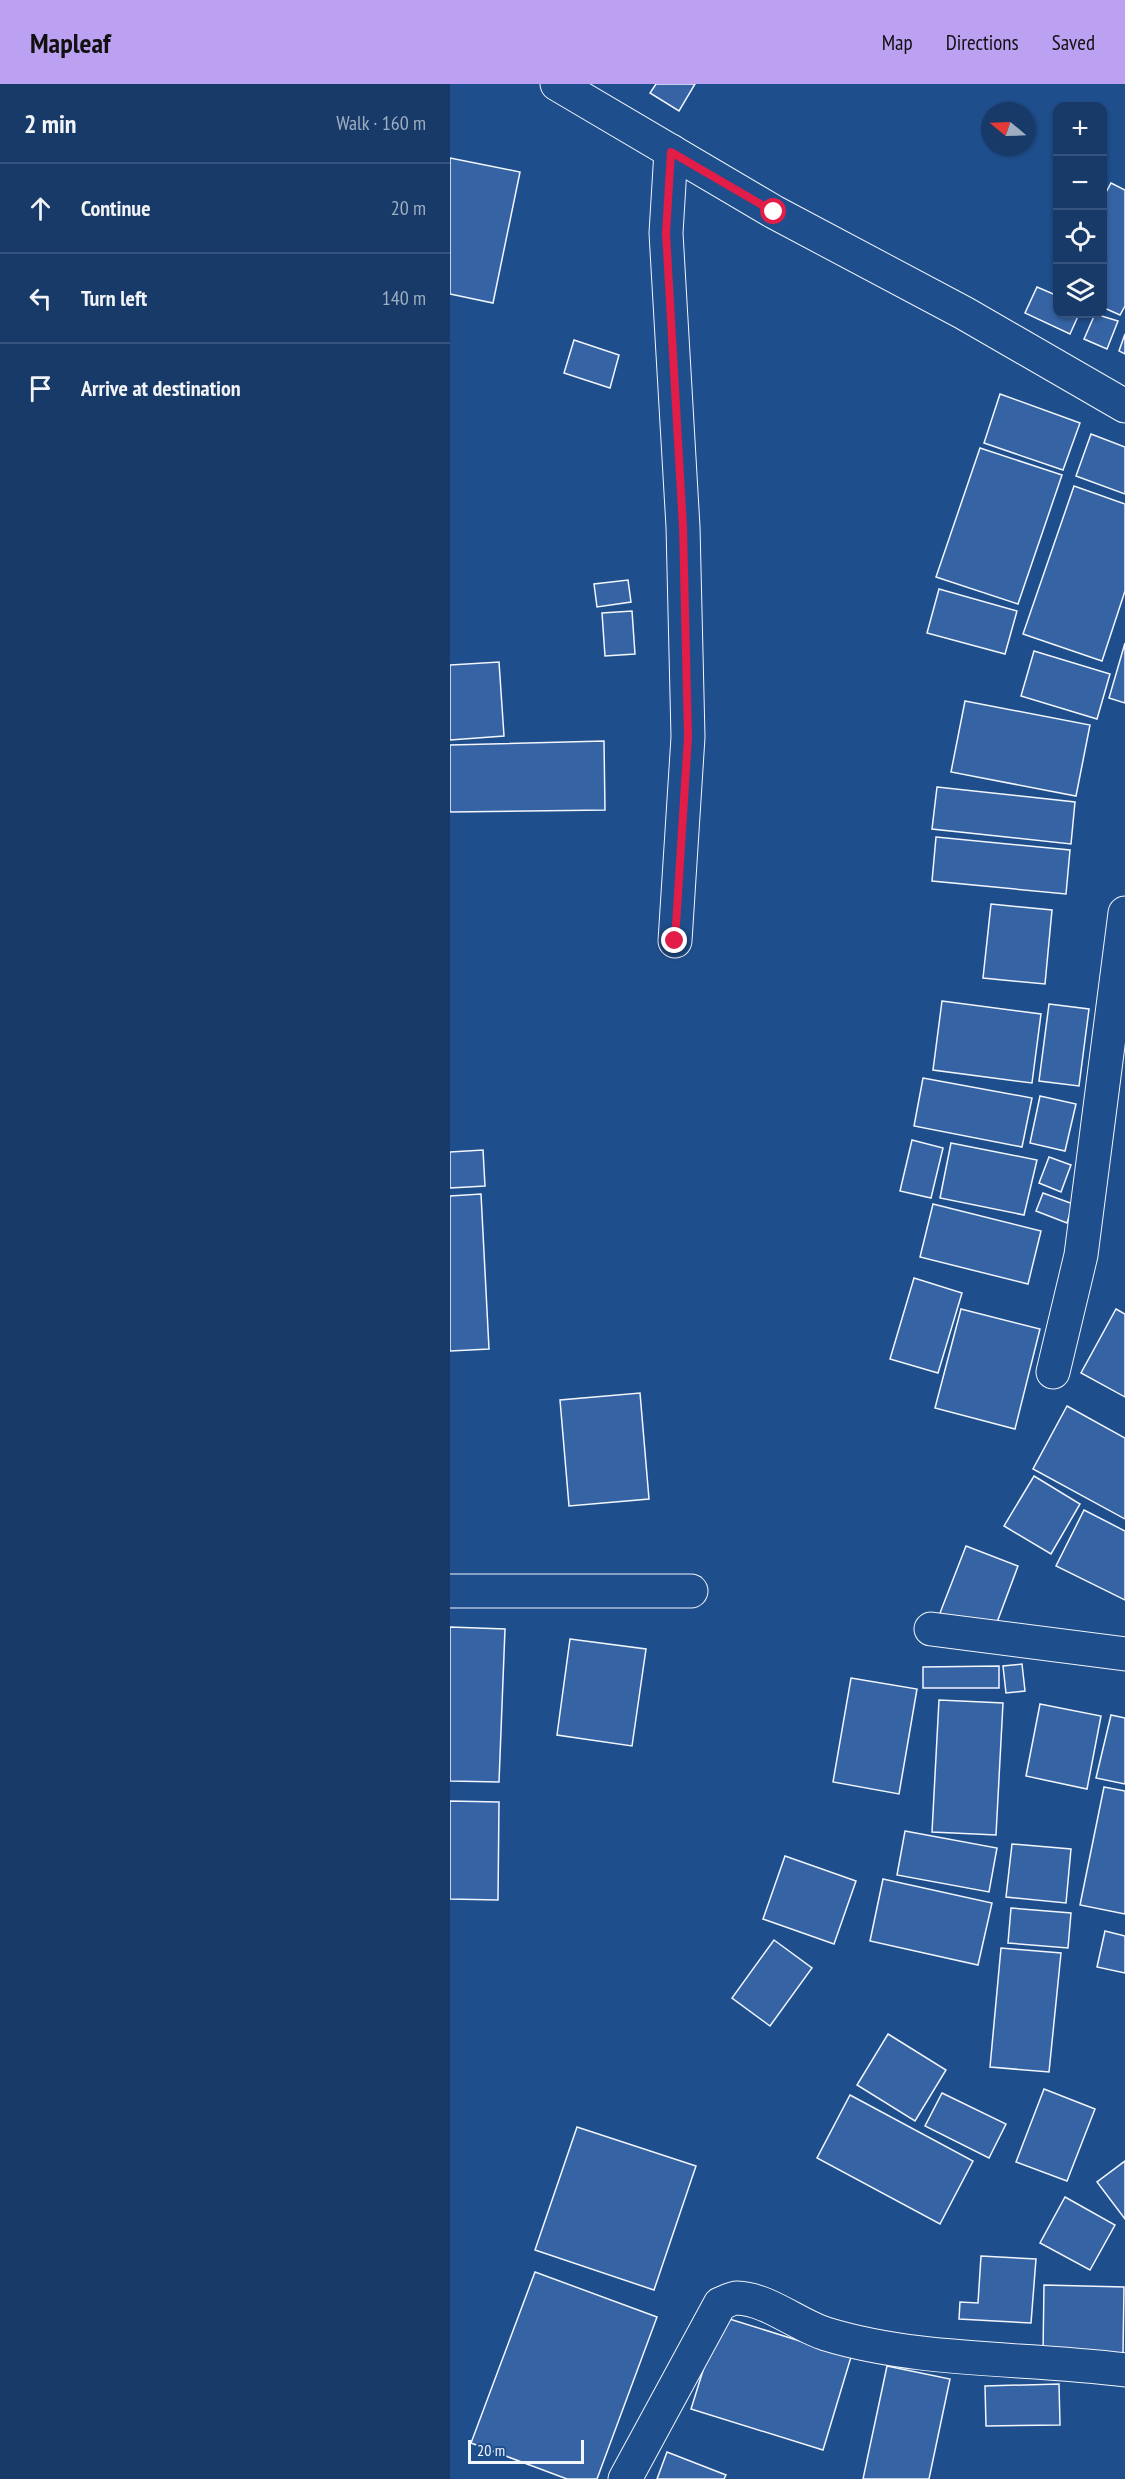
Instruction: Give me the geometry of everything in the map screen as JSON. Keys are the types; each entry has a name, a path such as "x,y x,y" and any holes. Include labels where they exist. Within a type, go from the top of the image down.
{"street":[{"path":"557,84 774,212 964,314 1125,406"},
{"path":"671,152 666,233 683,527 688,737 675,941"},
{"path":"1053,1372 1081,1255 1095,1130 1125,913"},
{"path":"450,1591 691,1591"},
{"path":"931,1629 1125,1654"},
{"path":"624,2479 720,2304 736,2298 754,2302 825,2334 916,2354 1065,2362 1125,2370"}],"building":[{"path":"656,84 695,84 679,111 650,93"},
{"path":"450,158 520,172 493,303 450,294"},
{"path":"1111,183 1125,190 1125,306 1120,315 1107,309 1107,191"},
{"path":"1037,287 1053,294 1053,318 1077,318 1070,334 1025,313"},
{"path":"1093,318 1107,318 1118,321 1107,349 1084,339"},
{"path":"1125,334 1125,354 1119,351"},
{"path":"574,340 619,355 610,388 564,373"},
{"path":"1000,394 1080,423 1063,470 984,443"},
{"path":"1091,434 1125,447 1125,494 1076,476"},
{"path":"980,448 1062,475 1018,604 936,577"},
{"path":"1074,486 1125,504 1125,591 1102,661 1023,634"},
{"path":"628,580 631,602 597,607 594,584"},
{"path":"939,589 1017,611 1005,654 927,633"},
{"path":"632,611 635,654 605,656 602,613"},
{"path":"1125,643 1125,703 1109,698"},
{"path":"1034,651 1110,674 1097,719 1021,696"},
{"path":"499,662 504,736 450,740 450,665"},
{"path":"965,701 1090,725 1076,796 951,772"},
{"path":"604,741 605,810 450,812 450,745"},
{"path":"937,787 1075,802 1071,844 932,829"},
{"path":"936,837 1070,850 1066,894 932,881"},
{"path":"991,904 1052,910 1045,984 983,978"},
{"path":"942,1001 1041,1014 1032,1083 933,1070"},
{"path":"1049,1004 1089,1009 1079,1086 1039,1081"},
{"path":"923,1078 1032,1098 1022,1147 914,1126"},
{"path":"1040,1096 1076,1104 1065,1151 1030,1143"},
{"path":"912,1140 943,1148 931,1198 900,1191"},
{"path":"951,1143 1037,1160 1024,1215 940,1198"},
{"path":"483,1150 485,1186 450,1188 450,1152"},
{"path":"1049,1157 1071,1165 1061,1192 1039,1183"},
{"path":"1043,1193 1073,1204 1067,1223 1036,1211"},
{"path":"481,1194 489,1349 450,1351 450,1196"},
{"path":"933,1204 1041,1231 1028,1284 920,1257"},
{"path":"914,1278 962,1293 938,1373 890,1359"},
{"path":"961,1309 1040,1329 1015,1429 935,1408"},
{"path":"1116,1309 1125,1314 1125,1397 1081,1373"},
{"path":"640,1393 649,1499 569,1506 560,1400"},
{"path":"1067,1406 1125,1438 1125,1519 1033,1469"},
{"path":"1034,1476 1080,1504 1051,1554 1004,1526"},
{"path":"1084,1510 1125,1531 1125,1600 1056,1566"},
{"path":"966,1546 1018,1566 993,1633 940,1613"},
{"path":"450,1627 505,1629 499,1782 450,1781"},
{"path":"570,1639 646,1649 632,1746 557,1735"},
{"path":"1022,1664 1025,1691 1006,1693 1003,1666"},
{"path":"999,1666 999,1688 923,1688 923,1667"},
{"path":"851,1678 917,1689 899,1794 833,1782"},
{"path":"939,1700 1003,1703 996,1835 932,1832"},
{"path":"1040,1704 1101,1716 1087,1789 1026,1776"},
{"path":"1111,1715 1125,1718 1125,1784 1096,1778"},
{"path":"1104,1787 1125,1791 1125,1914 1080,1905"},
{"path":"450,1801 499,1802 498,1900 450,1899"},
{"path":"905,1831 997,1848 989,1892 897,1875"},
{"path":"1012,1844 1071,1849 1066,1903 1006,1897"},
{"path":"785,1856 856,1881 834,1944 763,1919"},
{"path":"883,1879 992,1903 978,1965 870,1941"},
{"path":"1011,1908 1071,1913 1068,1948 1008,1943"},
{"path":"1105,1931 1125,1936 1125,1973 1097,1967"},
{"path":"774,1940 812,1968 770,2026 732,1998"},
{"path":"1001,1948 1061,1953 1049,2072 990,2067"},
{"path":"888,2034 946,2070 915,2121 857,2085"},
{"path":"1044,2089 1095,2109 1067,2181 1016,2162"},
{"path":"942,2093 1006,2124 989,2158 925,2126"},
{"path":"850,2095 973,2161 940,2224 817,2158"},
{"path":"577,2127 696,2166 654,2290 535,2250"},
{"path":"1125,2161 1125,2219 1097,2182"},
{"path":"1065,2197 1115,2225 1090,2270 1040,2243"},
{"path":"981,2256 1036,2259 1031,2323 959,2319 960,2302 978,2303"},
{"path":"535,2272 657,2317 597,2479 567,2479 471,2443"},
{"path":"1044,2285 1124,2287 1123,2354 1043,2353"},
{"path":"720,2316 851,2357 823,2450 691,2409"},
{"path":"887,2366 950,2379 929,2479 863,2479"},
{"path":"1059,2384 1060,2425 986,2426 985,2386"},
{"path":"667,2452 726,2475 724,2479 657,2479"}],"route":[{"path":"675,941 688,737 683,527 666,233 671,152 774,212"}]}
